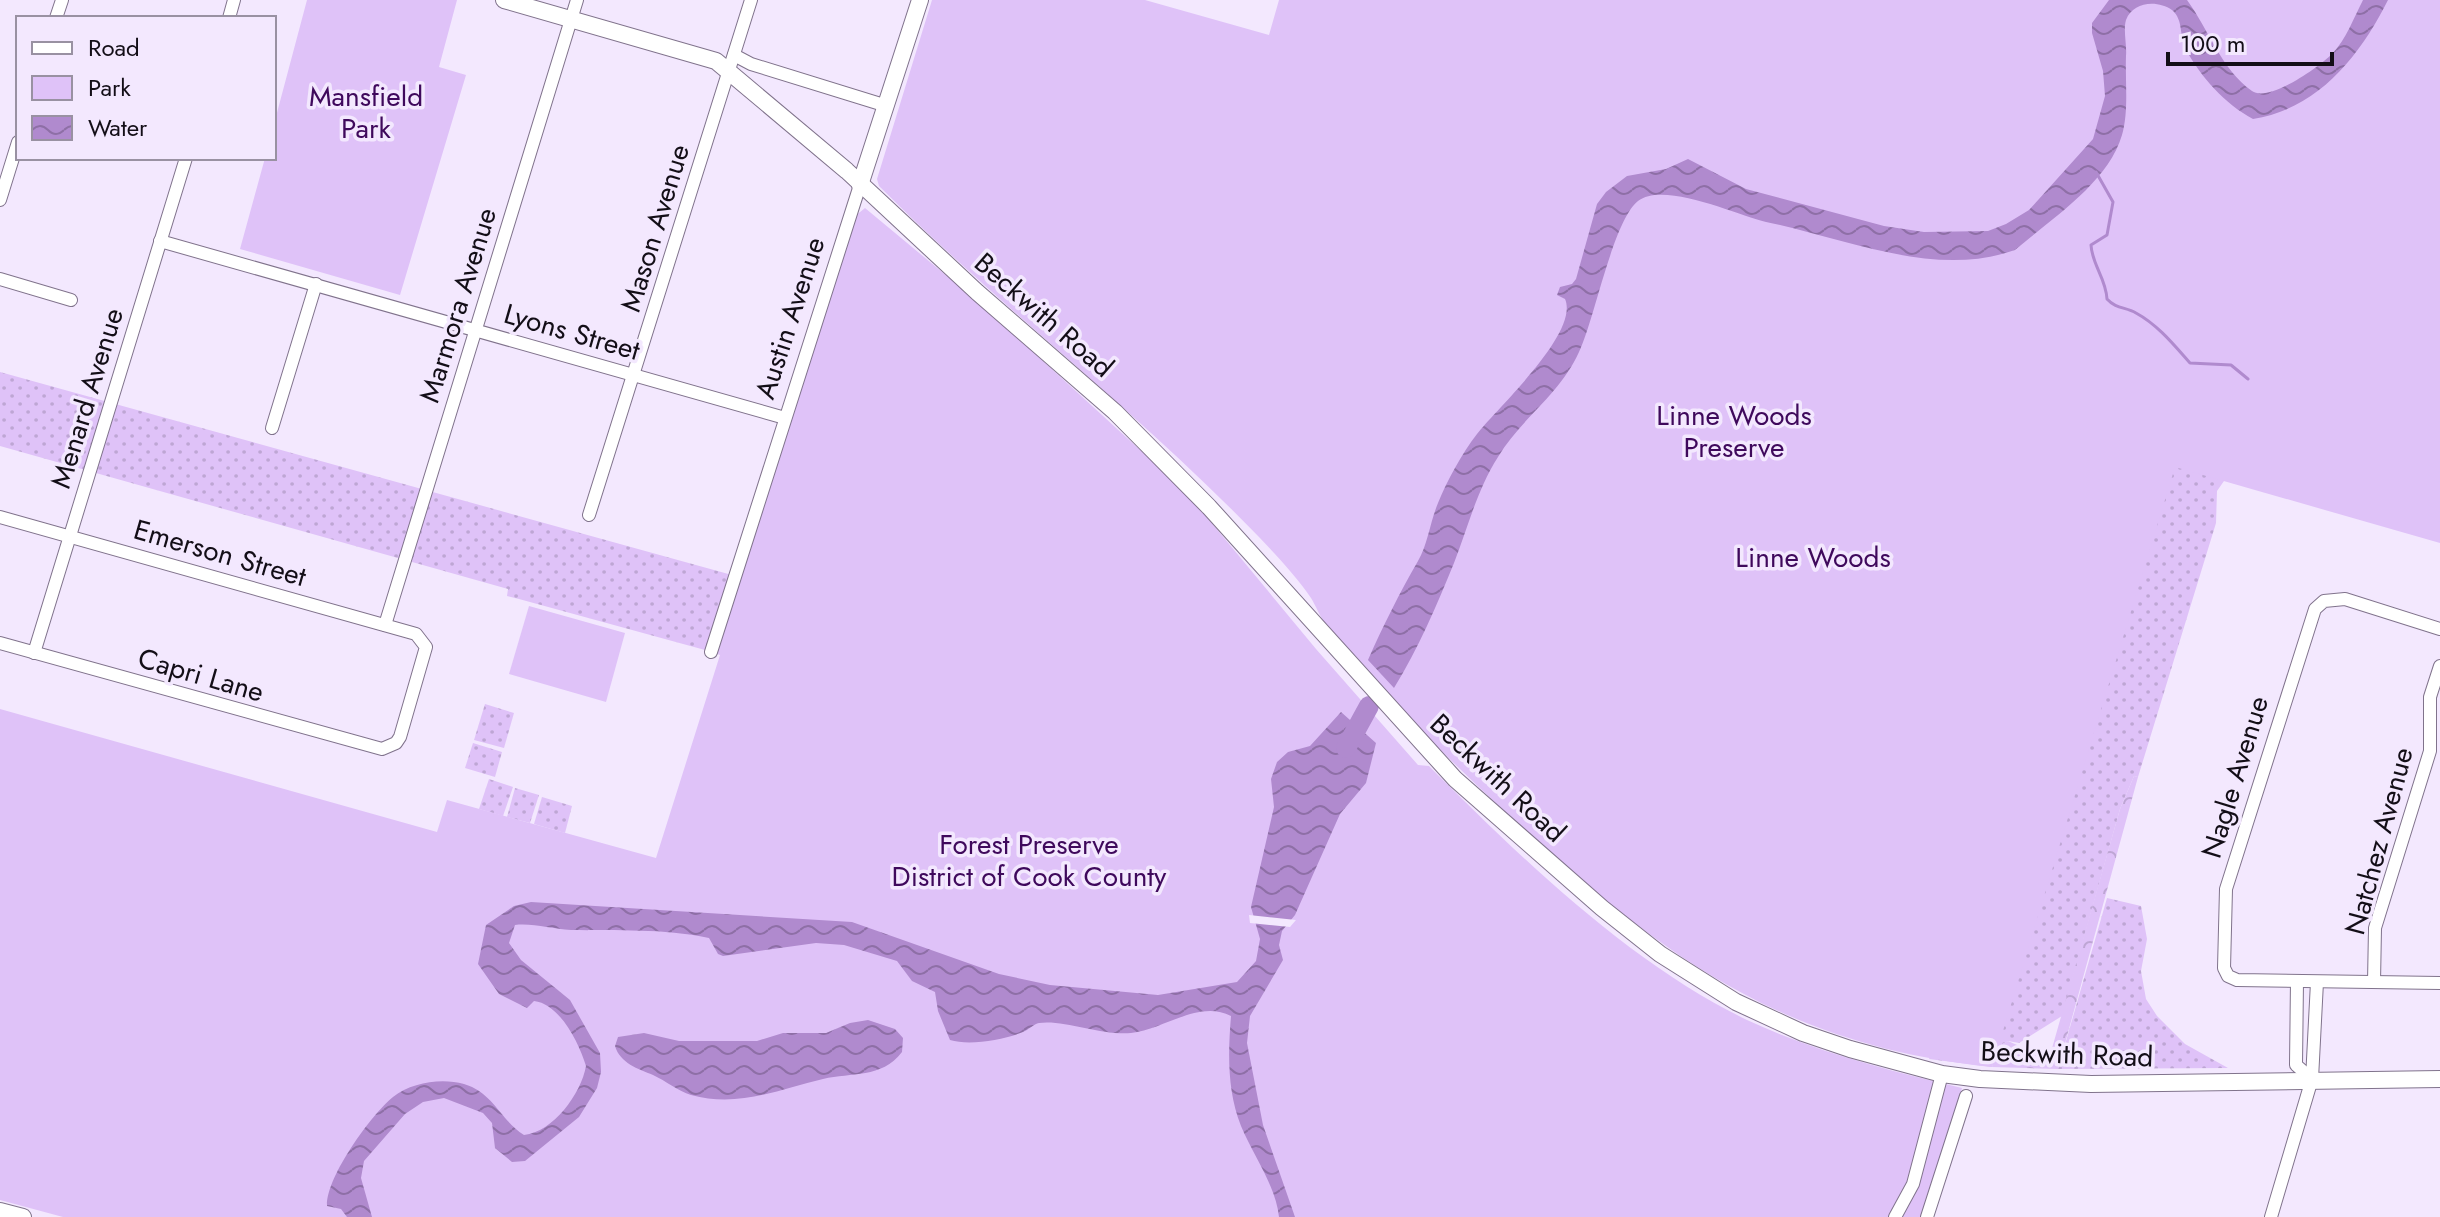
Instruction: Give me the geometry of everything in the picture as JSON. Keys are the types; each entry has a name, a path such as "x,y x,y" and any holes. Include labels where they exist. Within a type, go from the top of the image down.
{"street":[{"name":"Beckwith Road","path":"504,0 731,63 860,185 1115,412 1209,507 1455,779 1602,908 1701,982 1803,1033 1942,1074 2077,1084 2440,1079"},
{"name":"Marmora Avenue","path":"385,625 577,0"},
{"name":"Mason Avenue","path":"589,515 751,0"},
{"name":"Austin Avenue","path":"711,652 920,0"},
{"path":"731,63 751,64 887,106"},
{"path":"0,200 16,148"},
{"name":"Menard Avenue","path":"34,653 185,160"},
{"name":"Lyons Street","path":"160,241 785,418"},
{"path":"0,279 71,300"},
{"path":"272,428 316,284"},
{"name":"Emerson Street","path":"0,517 416,634 425,641 424,654 400,737 389,748"},
{"name":"Nagle Avenue","path":"2297,981 2237,980 2228,976 2223,958 2226,889 2309,620 2324,601 2345,599 2440,629"},
{"name":"Capri Lane","path":"0,643 374,748 389,748"},
{"name":"Natchez Avenue","path":"2374,982 2375,928 2430,751 2430,697 2440,666"},
{"path":"2312,1079 2296,1065 2297,981 2440,983"},
{"path":"2271,1217 2312,1079 2317,982"},
{"path":"1895,1217 1913,1184 1942,1074"},
{"path":"1927,1217 1966,1096"},
{"path":"0,1211 23,1217"}],"green space":[{"name":"Mansfield Park","path":"307,0 457,0 439,67 466,75 400,295 240,249 264,160 276,160 276,116"},
{"name":"Linne Woods Preserve","path":"932,0 1145,0 1269,35 1279,0 2440,0 2440,543 2175,467 1992,1067 1915,1055 1846,1037 1783,1013 1723,982 1667,947 1557,859 1387,696 1325,623 1293,574 1213,491 879,186 877,179"},
{"path":"2440,0 2231,471 2217,491 2216,523 2138,777 2134,776 2120,809 2062,1016 2019,1043 2008,1041 1999,1046 1992,1067 1929,1059 2144,508"},
{"name":"Forest Preserve District of Cook County","path":"865,208 983,306 1186,492 1316,649 1418,765 1429,766 1539,872 1619,939 1703,997 1747,1020 1799,1042 1962,1088 1922,1217 63,1217 0,1200 0,709 437,832 447,800 656,858 720,655 715,653 854,217"},
{"path":"0,372 732,575 710,644 705,650 507,596 508,589 0,446"},
{"path":"529,606 625,633 606,702 509,674"},
{"path":"485,704 514,713 504,748 474,740"},
{"path":"473,743 502,752 495,777 465,768"},
{"path":"2134,776 2138,777 2058,1069 1992,1067 1998,1046 2008,1041 2049,1059 2120,809"},
{"path":"489,779 513,787 503,816 479,809"},
{"path":"515,788 539,795 530,823 507,817"},
{"path":"542,797 572,806 565,833 534,824"},
{"path":"2107,898 2141,906 2147,939 2141,971 2146,999 2157,1016 2185,1044 2228,1068 2058,1069"}],"water":[{"path":"2109,0 2187,0 2232,72 2252,91 2259,93 2293,82 2332,54 2346,35 2363,0 2388,0 2350,60 2317,92 2298,104 2253,119 2223,98 2199,70 2186,50 2178,19 2172,10 2153,4 2134,9 2125,24 2125,116 2115,152 2077,199 2015,250 1985,258 1922,258 1858,246 1682,197 1650,196 1638,201 1620,228 1585,337 1571,368 1507,443 1491,470 1434,611 1394,688 1368,660 1421,554 1438,503 1460,458 1477,434 1534,370 1560,331 1566,314 1565,299 1557,295 1560,287 1572,284 1576,279 1597,204 1606,192 1627,176 1666,169 1688,159 1746,189 1884,226 1924,232 1988,231 2029,210 2093,139 2105,96 2103,71 2092,23"},
{"path":"1341,712 1376,743 1366,783 1340,814 1295,915 1282,931 1279,945 1283,960 1250,1016 1247,1043 1263,1125 1295,1217 1279,1217 1269,1182 1236,1113 1230,1072 1231,1016 1219,1012 1194,1013 1131,1033 1048,1022 1006,1037 958,1042 950,1040 938,1011 935,992 912,981 897,961 844,945 816,943 723,956 718,954 709,938 692,935 571,930 536,925 515,925 509,943 521,960 570,1000 600,1053 601,1072 597,1088 579,1117 525,1161 512,1162 495,1148 492,1123 483,1113 444,1098 423,1102 405,1114 364,1161 361,1178 372,1217 347,1217 341,1209 327,1206 334,1179 362,1132 393,1097 409,1088 446,1081 474,1088 524,1135 545,1127 572,1099 586,1066 567,1026 543,1004 534,1001 527,1008 499,994 478,964 486,925 514,906 531,902 852,922 999,974 1050,985 1158,995 1237,982 1256,961 1260,939 1251,907 1274,807 1271,779 1277,762 1288,752 1310,746"},
{"path":"868,1020 895,1029 903,1038 902,1052 885,1067 741,1099 725,1100 686,1093 630,1065 615,1046 618,1037 644,1033 679,1041 757,1041 783,1033 826,1033 850,1023"}],"pier":[{"path":"1249,915 1296,920 1290,927 1250,923"}],"waterway":[{"path":"2096,172 2113,202 2107,235 2091,245 2107,299 2151,323 2190,363 2231,365 2248,379"},
{"path":"1346,748 1369,706"}],"park label":[{"name":"Linne Woods","path":"1813,557"}]}
